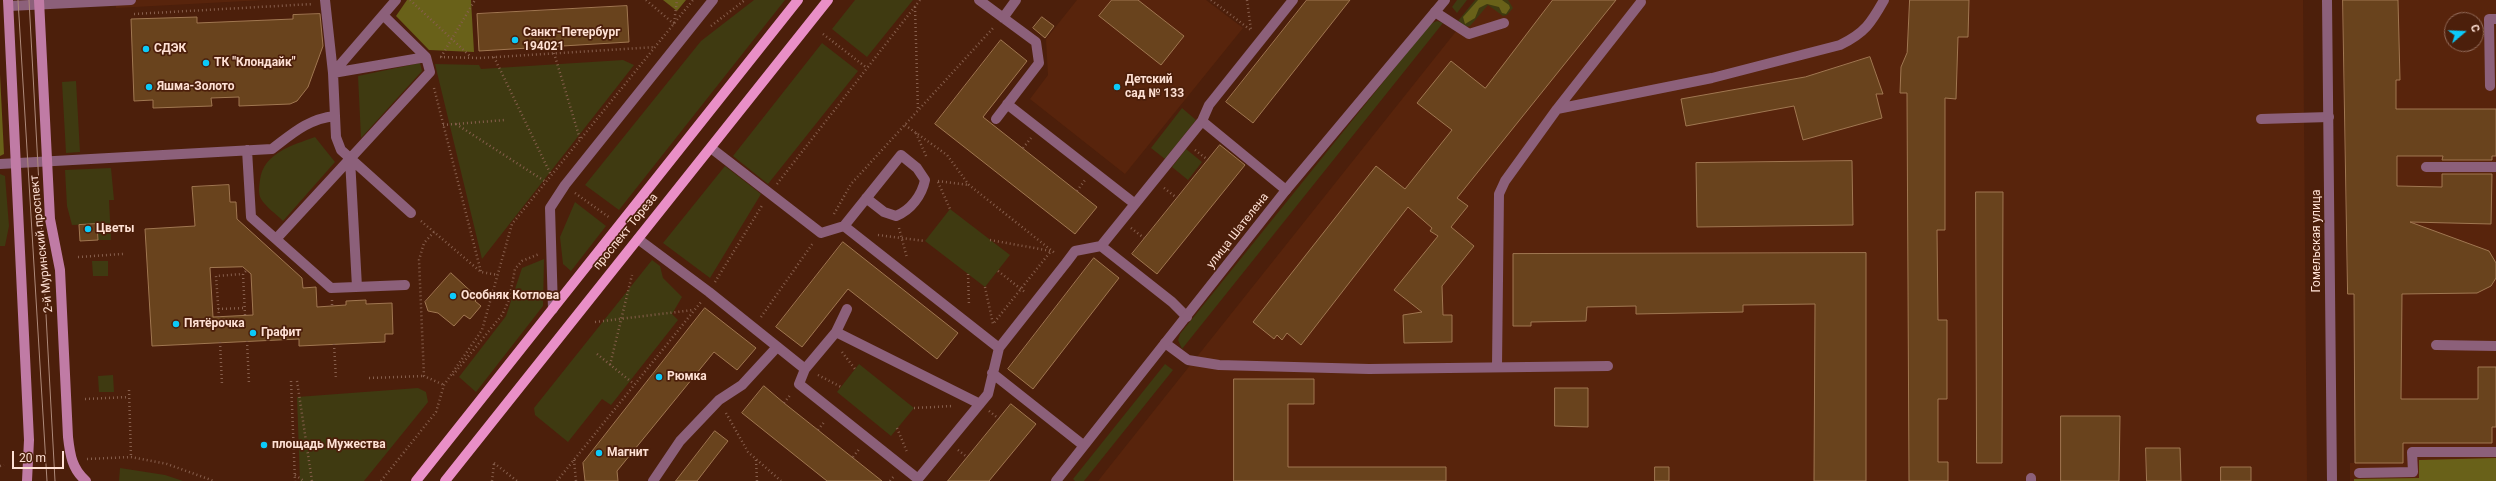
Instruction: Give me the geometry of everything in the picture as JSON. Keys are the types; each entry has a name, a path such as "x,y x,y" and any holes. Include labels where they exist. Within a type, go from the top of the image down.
{"main road":[{"name":"проспект Тореза","path":"416,481 798,0"},
{"name":"проспект Тореза","path":"445,481 828,0"},
{"name":"2-й Муринский проспект","path":"39,2 50,219 60,270 71,461 79,476 86,481"},
{"name":"2-й Муринский проспект","path":"8,3 29,440 27,481"}],"street":[{"path":"8,3 131,0"},
{"path":"333,73 396,0"},
{"path":"553,308 550,208 565,185 713,0"},
{"path":"979,0 1036,42 1039,63 996,119"},
{"path":"1003,18 1016,0"},
{"path":"847,309 834,335 805,369 799,384 918,479 988,394 999,348 1075,252 1101,246 1202,121 1209,105 1293,0"},
{"name":"улица Шателена","path":"1056,481 1286,190 1445,0"},
{"path":"1557,109 1712,78 1840,44 1856,37 1869,27 1884,0"},
{"name":"Гомельская улица","path":"2327,0 2332,481"},
{"path":"325,2 333,73 336,137 341,150 411,213"},
{"path":"1497,366 1500,194 1505,181 1557,109 1641,2"},
{"path":"1435,12 1469,34 1504,23"},
{"path":"276,239 430,72 426,57 383,15"},
{"path":"2490,86 2489,19 2496,19"},
{"path":"333,73 426,57"},
{"path":"1007,104 1135,204"},
{"path":"0,164 272,149 305,123 319,118 335,116"},
{"path":"2261,119 2328,116"},
{"path":"1202,121 1286,190"},
{"path":"710,148 821,233 833,229 848,229 999,348"},
{"path":"247,150 251,218 331,288 405,284"},
{"path":"848,229 866,198 901,155 917,168 925,180 923,191 905,212 896,216 884,212 866,198"},
{"path":"350,159 357,287"},
{"path":"2426,167 2496,167"},
{"path":"638,239 709,292 805,369"},
{"path":"1101,246 1172,302 1187,317"},
{"path":"834,335 980,404"},
{"path":"1165,343 1188,360 1219,365 1369,369 1497,366 1608,366"},
{"path":"2436,344 2496,346"},
{"path":"653,481 680,441 719,400 742,386 777,347"},
{"path":"992,373 1083,445"},
{"path":"2359,473 2413,472 2412,452 2496,452"}],"path":[{"path":"410,0 471,58"},
{"path":"441,57 475,0"},
{"path":"646,0 674,24"},
{"path":"674,24 677,0"},
{"path":"381,481 436,412 444,385 482,330 512,224 693,0"},
{"path":"706,30 745,0"},
{"path":"557,481 709,292 770,193 920,0"},
{"path":"1211,0 1262,39"},
{"path":"1247,0 1251,30"},
{"path":"127,14 325,2"},
{"path":"915,7 918,112"},
{"path":"833,229 834,215 851,184 1003,18"},
{"path":"823,34 867,68"},
{"path":"426,57 494,57 656,47"},
{"path":"554,53 580,139"},
{"path":"494,57 551,176"},
{"path":"430,72 481,272"},
{"path":"443,125 505,120"},
{"path":"456,124 546,182"},
{"path":"905,125 947,155 969,185 1066,263"},
{"path":"925,180 969,185"},
{"path":"570,198 572,191 578,185"},
{"path":"572,191 612,219"},
{"path":"411,213 481,272 498,275"},
{"path":"896,216 912,279"},
{"path":"848,229 925,241"},
{"path":"424,376 419,260 424,243 434,232"},
{"path":"753,328 821,233"},
{"path":"990,240 1051,251"},
{"path":"444,385 502,315 518,265 522,261 544,252 551,246"},
{"path":"993,324 1051,251"},
{"path":"78,257 123,254"},
{"path":"218,316 216,276 243,274 247,270"},
{"path":"998,271 1021,289"},
{"path":"243,274 245,315"},
{"path":"968,274 970,325"},
{"path":"610,365 623,319 632,275"},
{"path":"985,287 999,348"},
{"path":"218,309 245,308"},
{"path":"595,322 694,310"},
{"path":"834,335 855,369"},
{"path":"247,341 249,384"},
{"path":"220,342 222,385"},
{"path":"334,344 336,379"},
{"path":"597,354 634,384"},
{"path":"805,369 840,387"},
{"path":"369,378 424,376 444,385"},
{"path":"297,381 312,481"},
{"path":"291,382 295,481"},
{"path":"128,390 131,457"},
{"path":"85,399 129,397"},
{"path":"719,400 748,452 781,481"},
{"path":"914,408 980,404"},
{"path":"87,459 131,457 167,464 214,481"},
{"path":"574,459 576,481"},
{"path":"756,460 757,481"},
{"path":"492,481 494,463 517,481"},
{"path":"295,475 304,481"}],"shaded area":[{"path":"116,0 264,0 116,8"},
{"path":"407,0 471,0 474,52 429,50 396,16"},
{"path":"663,0 686,0 677,11"},
{"path":"754,0 785,0 619,210 585,185 701,41"},
{"path":"855,0 913,0 867,57 832,29"},
{"name":"Детский сад № 133","path":"1077,0 1206,0 1243,28 1125,174 1030,99 1048,75 1046,39"},
{"path":"1457,0 1467,0 1457,13 1452,7"},
{"path":"1475,0 1508,0 1513,8 1507,15 1503,16 1488,5 1470,26 1465,27 1458,21"},
{"path":"1478,0 1502,0 1509,5 1510,8 1506,14 1502,13 1499,7 1487,4 1479,8 1475,18 1465,24 1463,17"},
{"path":"1481,0 2303,0 2307,481 1098,481"},
{"path":"2343,0 2496,0 2496,481 2350,481 2350,463 2355,463 2354,294 2348,294"},
{"path":"1437,21 1443,23 1182,349 1178,340 1180,334 1430,24"},
{"path":"822,43 858,71 768,184 733,156"},
{"path":"623,60 634,65 482,259 435,64 479,65 481,69"},
{"path":"420,63 422,71 361,138 358,76"},
{"path":"0,74 4,154 0,156"},
{"path":"76,81 80,152 66,153 62,82"},
{"path":"1182,108 1196,120 1165,159 1151,148"},
{"path":"315,137 335,162 283,221 266,205 260,197 259,188 262,171 267,163 280,151"},
{"path":"1186,149 1202,162 1188,180 1172,167"},
{"path":"725,166 761,194 710,278 663,243"},
{"path":"111,168 114,200 109,200 111,240 98,240 97,224 72,225 67,206 65,170"},
{"path":"0,174 5,176 9,226 5,246 0,246"},
{"path":"575,202 606,226 571,271 563,264 560,237"},
{"path":"950,209 1010,255 985,287 925,241"},
{"path":"544,259 543,306 476,392 459,377 506,316 522,268"},
{"path":"652,260 660,266 663,278 682,297 672,314 678,320 611,405 602,399 568,442 535,415 534,408"},
{"path":"92,261 108,261 108,276 93,276"},
{"path":"859,364 914,408 891,436 837,392"},
{"path":"1165,364 1173,370 1084,481 1075,481 1073,479"},
{"path":"113,375 114,392 99,392 98,376"},
{"path":"418,388 426,392 428,402 364,481 300,481 297,397"},
{"path":"2496,458 2496,481 2354,481 2354,479 2419,478 2419,460"},
{"path":"120,468 165,475 183,481 119,481"}],"building":[{"path":"1112,0 1138,0 1184,36 1161,65 1099,16"},
{"path":"1307,0 1350,0 1253,123 1226,102"},
{"path":"1553,0 1616,0 1457,198 1468,206 1451,227 1474,246 1442,286 1443,315 1452,315 1452,342 1404,343 1403,315 1422,312 1394,290 1438,236 1430,231 1432,228 1408,207 1301,345 1287,333 1282,340 1277,335 1274,339 1253,322 1376,166 1405,189 1452,130 1417,103 1451,61 1485,88"},
{"path":"1910,0 1969,0 1968,37 1958,37 1956,99 1945,98 1945,230 1937,230 1938,320 1947,320 1947,399 1938,399 1938,462 1948,462 1948,481 1909,481 1907,93 1900,93 1901,67 1907,53"},
{"path":"2343,0 2398,0 2400,80 2396,80 2396,109 2496,109 2496,156 2492,156 2492,160 2442,160 2443,156 2397,156 2397,186 2442,187 2442,174 2492,174 2491,224 2410,222 2489,251 2496,263 2496,278 2491,286 2477,293 2402,294 2401,399 2478,399 2478,367 2496,367 2496,427 2492,427 2492,443 2403,443 2403,463 2355,463 2354,294 2348,294"},
{"path":"627,6 629,42 479,51 477,14"},
{"name":"ТК \"Клондайк\"","path":"320,14 323,46 308,87 297,101 290,104 239,106 239,97 211,98 212,106 153,108 153,100 134,101 131,19 197,17 197,23 293,19 293,15"},
{"path":"1042,17 1054,26 1045,38 1033,28"},
{"path":"1001,40 1027,61 983,117 1097,207 1075,234 935,124"},
{"path":"1870,57 1883,94 1876,94 1882,118 1803,140 1794,106 1686,126 1681,99 1805,77"},
{"path":"1220,145 1245,165 1157,274 1132,254"},
{"path":"1852,161 1853,225 1697,227 1696,163"},
{"path":"229,185 230,202 236,202 237,219 302,278 303,288 316,287 317,307 346,305 346,301 366,300 366,304 392,303 393,334 385,334 385,342 299,346 299,339 152,346 145,229 195,226 192,187","holes":["243,267 251,274 253,315 213,317 210,268"]},
{"path":"1976,192 2003,192 2002,463 1977,463"},
{"name":"Цветы","path":"97,224 98,240 80,241 79,225"},
{"path":"843,242 958,333 937,359 848,289 802,347 776,327"},
{"path":"1866,253 1866,481 1814,481 1815,304 1743,305 1743,312 1636,314 1636,306 1587,307 1586,321 1531,322 1531,326 1513,326 1513,254"},
{"path":"1094,258 1119,278 1033,389 1008,369"},
{"name":"Особняк Котлова","path":"451,273 478,298 475,301 481,306 470,319 464,315 454,326 438,313 428,311 425,302"},
{"path":"705,308 756,348 737,370 714,352 617,471 618,481 585,481 583,463"},
{"path":"1234,379 1314,379 1314,404 1288,404 1288,467 1446,467 1446,481 1234,481"},
{"path":"764,386 882,481 827,481 742,413"},
{"path":"1555,388 1588,388 1588,427 1555,426"},
{"path":"1011,404 1036,424 989,481 948,481"},
{"path":"2061,416 2120,416 2119,481 2061,481"},
{"path":"715,431 728,441 697,481 676,481"},
{"path":"2146,448 2180,448 2181,481 2147,481"},
{"path":"1655,467 1669,467 1669,481 1655,481"},
{"path":"2221,467 2251,467 2251,481 2221,481"}],"tram line":[{"path":"18,0 47,481"},
{"path":"29,0 55,481"}],"place":[{"name":"Санкт-Петербург 194021","path":"515,40"},
{"name":"СДЭК","path":"146,49"},
{"name":"ТК \"Клондайк\"","path":"206,63"},
{"name":"Яшма-Золото","path":"149,87"},
{"name":"Детский сад № 133","path":"1117,87"},
{"name":"Цветы","path":"88,229"},
{"name":"Особняк Котлова","path":"453,296"},
{"name":"Пятёрочка","path":"176,324"},
{"name":"Графит","path":"253,333"},
{"name":"Рюмка","path":"659,377"},
{"name":"площадь Мужества","path":"264,445"},
{"name":"Магнит","path":"599,453"}]}
